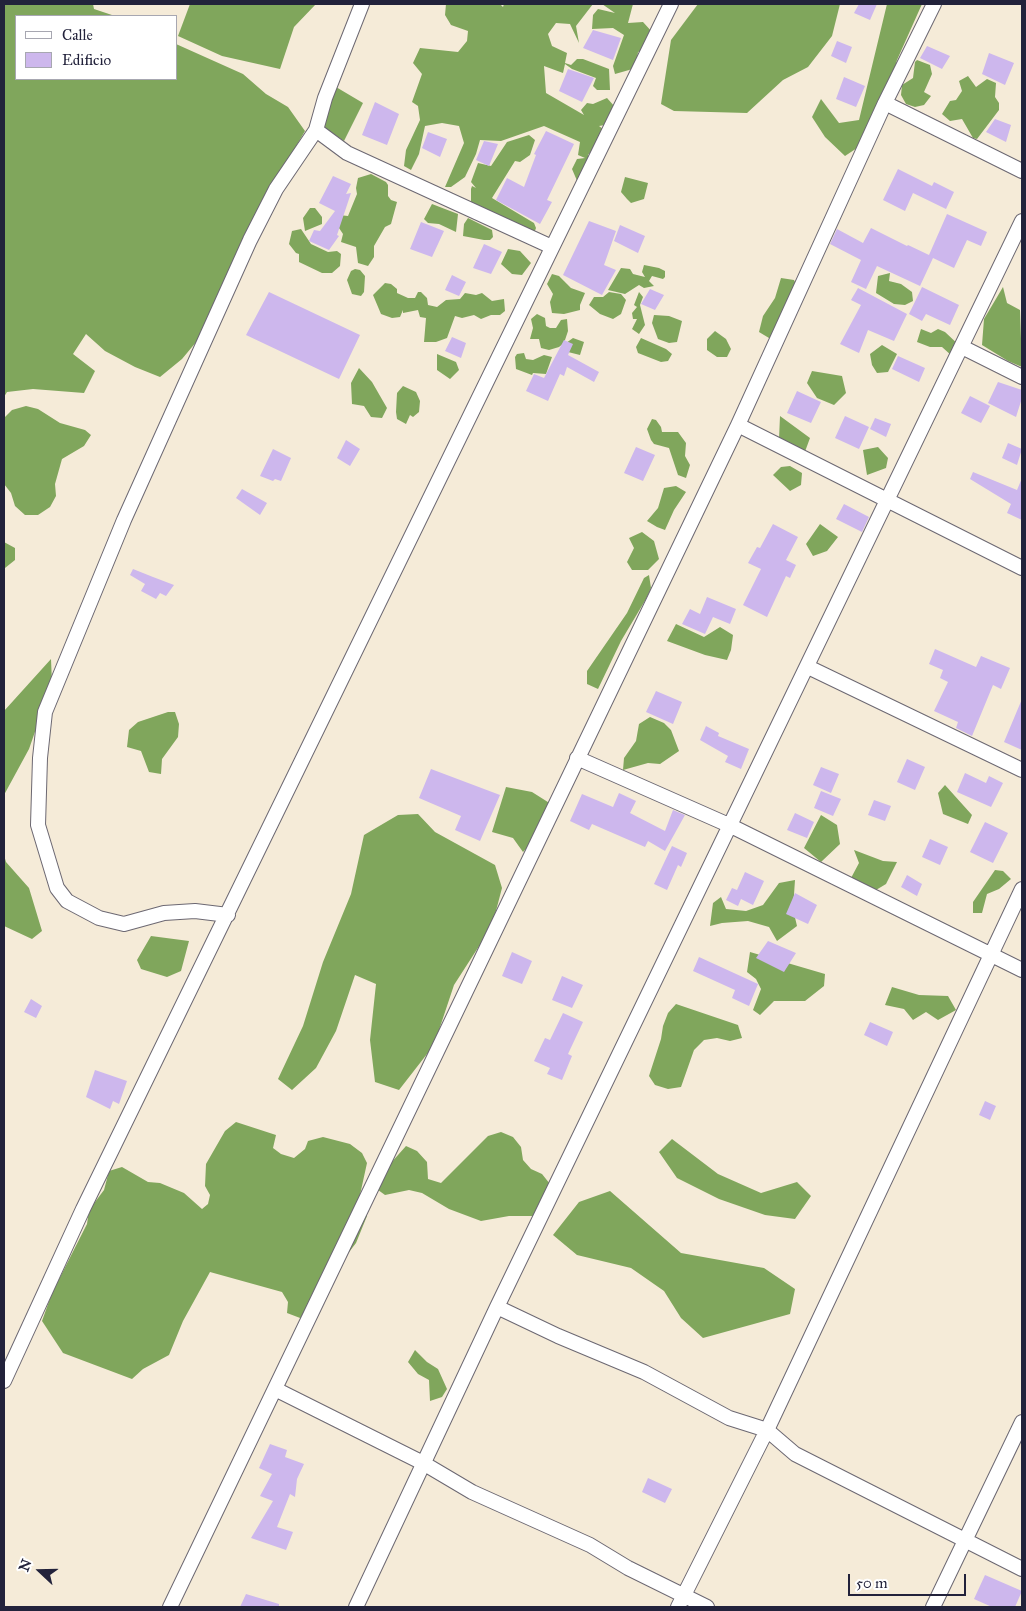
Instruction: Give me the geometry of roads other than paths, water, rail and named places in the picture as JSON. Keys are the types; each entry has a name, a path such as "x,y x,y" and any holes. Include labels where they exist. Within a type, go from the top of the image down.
{"street":[{"path":"228,915 195,911 164,913 124,924 99,918 67,901 57,888 38,825 40,758 45,712 124,520 250,240 276,189 316,130 325,98 362,4"},
{"path":"4,1381 83,1210 672,4"},
{"path":"170,1607 738,425 885,103 934,4"},
{"path":"885,103 1022,171"},
{"path":"316,130 347,153 552,247"},
{"path":"356,1607 497,1307 1022,221"},
{"path":"962,348 1022,377"},
{"path":"738,425 1022,568"},
{"path":"808,667 1022,770"},
{"path":"577,758 731,826 1022,970"},
{"path":"681,1602 767,1430 1022,889"},
{"path":"497,1307 558,1336 644,1372 729,1418 767,1430 794,1454 1022,1569"},
{"path":"275,1389 423,1463 472,1492 590,1545 681,1602 707,1607"},
{"path":"933,1607 964,1539 1022,1422"}]}
